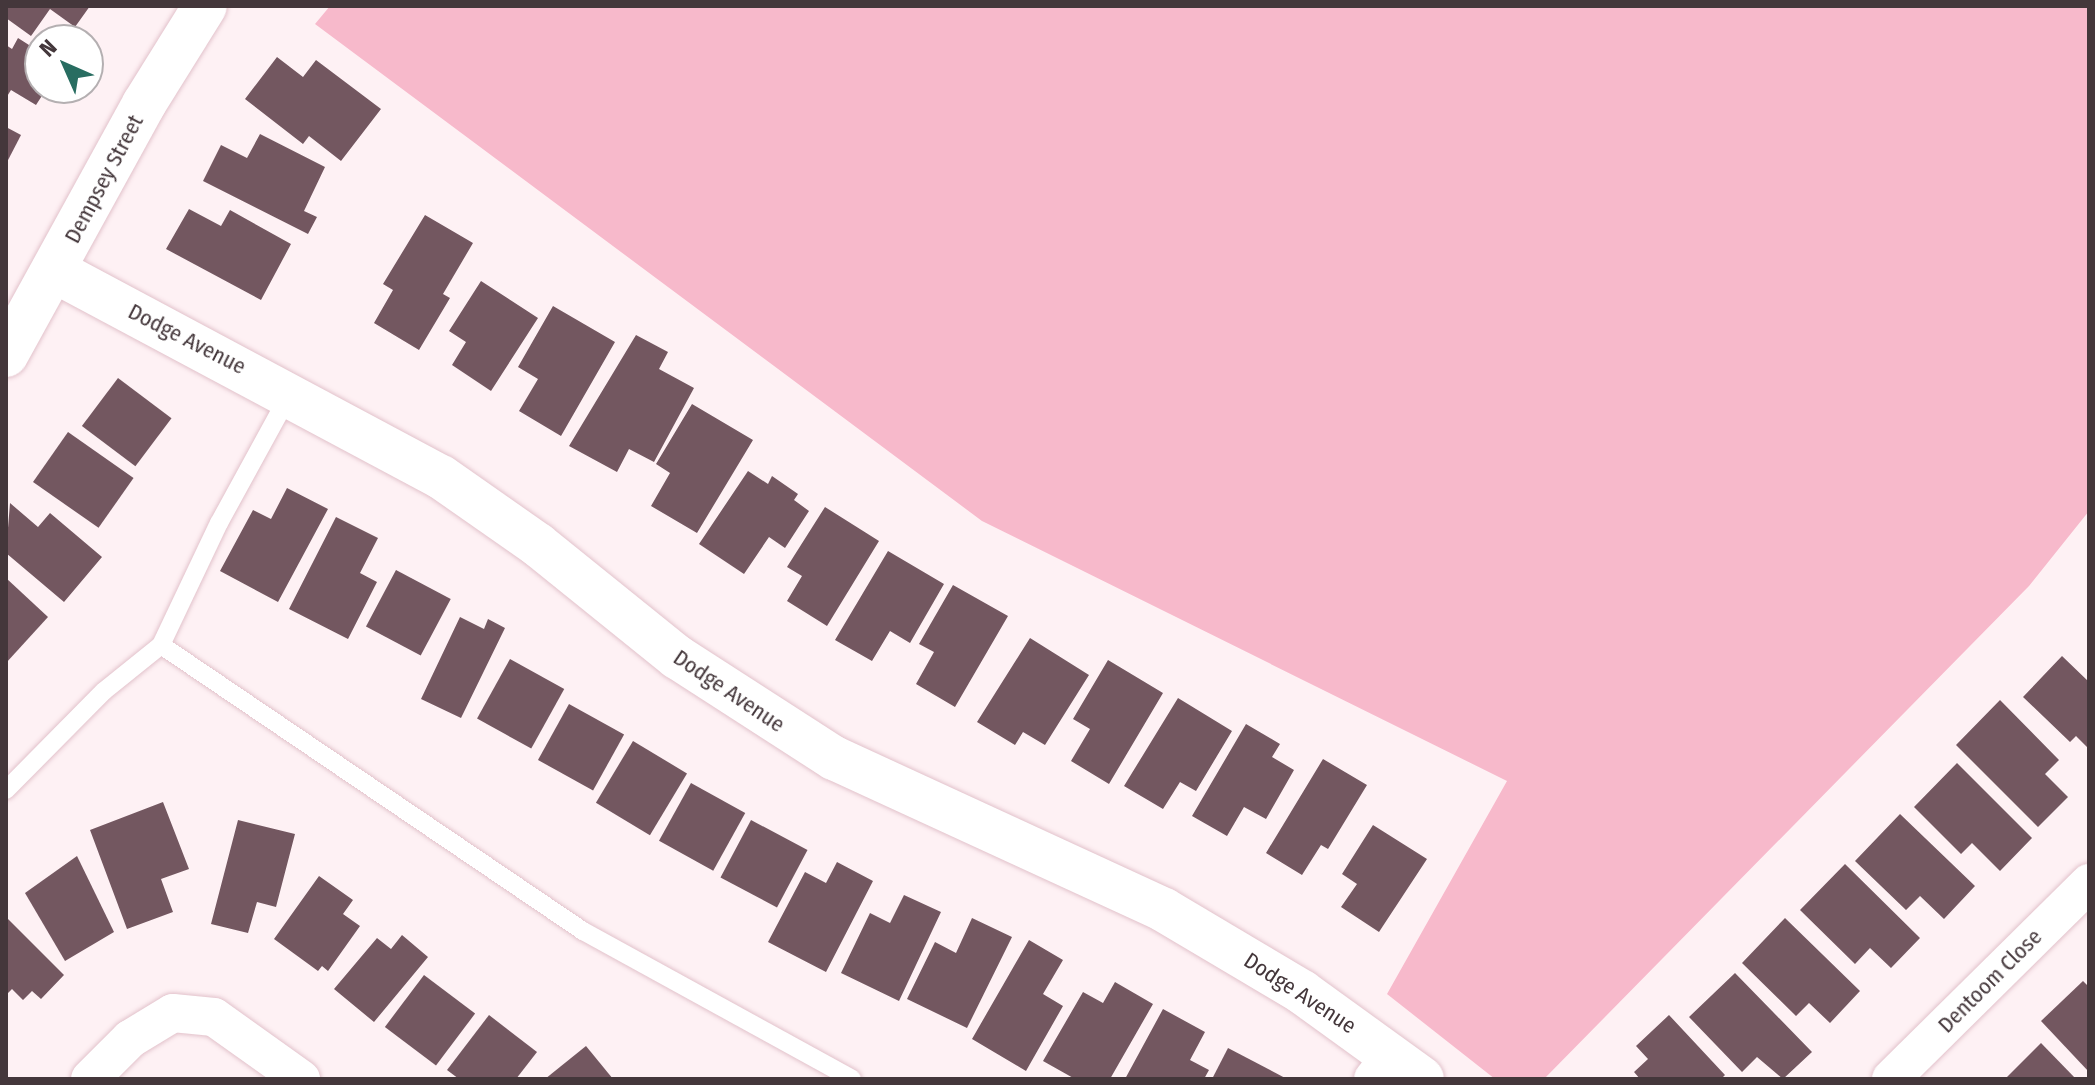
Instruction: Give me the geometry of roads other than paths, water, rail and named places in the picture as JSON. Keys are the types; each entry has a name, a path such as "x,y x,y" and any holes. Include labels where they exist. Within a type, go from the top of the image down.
{"street":[{"name":"Dempsey Street","path":"6,355 55,271 144,104 205,6"},
{"name":"Dodge Avenue","path":"55,271 291,393 485,506 677,657 800,738 928,806 1164,910 1290,984 1396,1071"},
{"name":"Dentoom Close","path":"1891,1079 2089,883"},
{"path":"90,1079 151,1022 173,1013 194,1013 236,1029 301,1079"}],"lane":[{"path":"6,790 104,691 161,645 219,523 291,393"},
{"path":"161,645 583,931 852,1079"}]}
